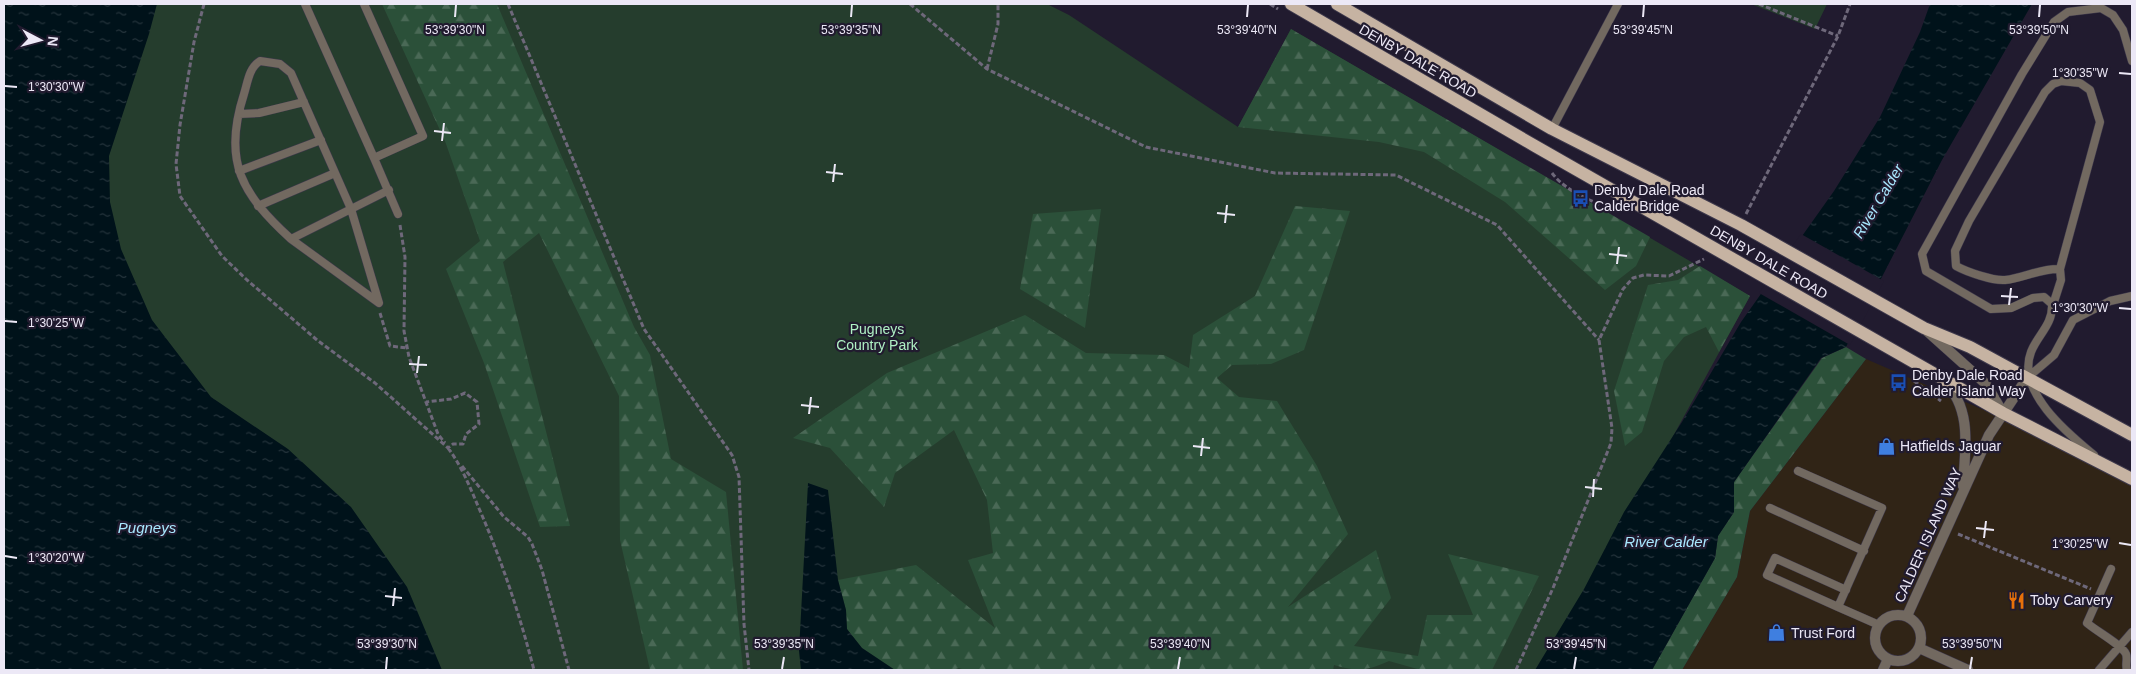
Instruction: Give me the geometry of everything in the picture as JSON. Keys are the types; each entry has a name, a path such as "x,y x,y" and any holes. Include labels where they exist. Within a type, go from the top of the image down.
{"main road":[{"name":"DENBY DALE ROAD","path":"1291,4 2003,413 2132,479"},
{"name":"DENBY DALE ROAD","path":"1337,4 1552,129 1741,225 1924,328 1970,348 2132,435"}],"street":[{"path":"1924,328 1986,384 2003,413"},
{"path":"1940,377 1958,399 1964,418 1966,439 1963,492"},
{"name":"CALDER ISLAND WAY","path":"1907,616 1989,435 2027,378"},
{"name":"CALDER ISLAND WAY","path":"1879,625 1891,616 1907,616 1918,626 1921,641 1919,648"},
{"path":"1879,625 1875,640 1882,654 1888,659 1902,661 1909,658 1919,648 1968,670"},
{"path":"1883,670 1888,659"}],"lane":[{"path":"305,4 398,214"},
{"path":"364,4 423,136 374,158"},
{"path":"1552,129 1618,4"},
{"path":"2110,468 2057,423 2027,378 2030,353 2052,315 2052,304 2044,297 2033,298 2011,308 1991,309 1926,271 1922,254 2022,74 2054,22 2068,12 2101,8 2113,15 2123,30 2132,61"},
{"path":"260,61 280,64 291,73 351,209 379,303 291,239 258,206 246,190 234,150 238,114 252,66 260,61"},
{"path":"2052,309 2061,280 2060,270 2100,122 2090,90 2080,83 2061,81 2053,84 2046,92 1969,221 1955,251 1956,266 1966,271 2004,280 2050,269 2060,270"},
{"path":"238,114 259,114 304,102"},
{"path":"239,171 321,140"},
{"path":"258,206 335,173"},
{"path":"291,239 389,190"},
{"path":"2027,378 2054,355 2073,320 2110,302 2132,296"},
{"path":"1798,471 1882,508 1838,607"},
{"path":"1770,508 1864,551"},
{"path":"1846,590 1775,558 1767,576 1879,625"},
{"path":"2111,569 2088,623 2126,654 2127,670"},
{"path":"2099,670 2121,648 2132,632"}],"path":[{"path":"204,4 194,42 180,125 176,164 180,196 222,256 247,280 317,340 375,383 448,448"},
{"path":"508,4 644,328 732,455 739,477 744,624 749,670"},
{"path":"910,4 987,70 1146,147 1275,173 1396,175 1497,225 1599,340 1612,428 1611,443 1553,588 1516,670"},
{"path":"987,70 998,24 998,4"},
{"path":"1759,4 1838,36"},
{"path":"1741,225 1838,36 1850,4"},
{"path":"398,214 404,258 404,331 407,348 426,402 438,434 459,463 504,517 528,537 532,544 542,570 569,670"},
{"path":"1599,340 1623,289 1633,278 1644,275 1669,276 1704,258 1712,247"},
{"path":"379,303 381,317 390,346 407,348"},
{"path":"1910,378 1944,403"},
{"path":"426,402 452,399 463,393 478,402 480,424 466,434 463,444 453,444 448,448"},
{"path":"459,463 494,544 520,616 534,670"},
{"path":"1946,530 2100,593"}],"shaded area":[{"path":"1866,359 2132,474 2132,670 1682,670 1737,577 1750,511"}],"green space":[{"name":"Pugneys Country Park","path":"4,4 1047,4 1069,15 1238,127 1291,29 1750,296 1545,670 4,670"},
{"path":"382,4 497,4 634,327 650,355 671,459 726,492 743,670 650,670 620,540 619,396 539,233 503,262 570,526 540,527 484,363 446,269 480,241 445,141"},
{"path":"1751,4 1827,4 1815,29"},
{"path":"1291,29 1650,237 1636,266 1605,290 1505,202 1424,152 1379,142 1238,127"},
{"path":"1295,206 1350,211 1304,350 1271,364 1232,365 1217,378 1239,397 1277,401 1317,466 1348,534 1288,607 1376,550 1391,598 1354,646 1418,656 1427,615 1473,615 1448,554 1539,576 1492,670 1421,670 1389,661 1362,669 1349,669 1334,665 1333,670 965,670 959,668 952,670 895,670 862,648 847,629 846,610 838,580 916,565 995,628 968,560 993,553 987,500 954,430 895,473 884,507 830,448 793,438 887,373 1025,315 1086,353 1164,355 1189,368 1193,335 1255,296"},
{"path":"1101,209 1085,328 1020,289 1033,214"},
{"path":"1700,266 1750,296 1719,352 1706,327 1684,337 1664,361 1642,432 1625,446 1614,391 1648,285 1678,280"},
{"path":"1846,347 1866,359 1750,511 1737,577 1682,670 1652,670 1715,558 1718,536 1734,512 1734,482 1822,358"}],"water":[{"name":"Pugneys","path":"4,4 157,4 109,156 110,202 121,249 152,320 211,397 288,449 351,507 407,587 442,670 4,670"},
{"name":"River Calder","path":"1930,4 2032,4 1942,160 1846,347 1821,358 1734,482 1734,512 1718,536 1715,558 1652,670 1535,670 1584,589 1624,512 1682,422 1741,322 1834,191 1880,117 1920,32"},
{"path":"808,483 828,490 838,580 846,610 847,629 862,648 895,670 801,670 799,651"}],"pier":[{"path":"1801,234 1884,281 1850,345 1759,293"}],"place":[{"name":"Denby Dale Road Calder Bridge","path":"1580,198"},
{"name":"Denby Dale Road Calder Island Way","path":"1898,383"},
{"name":"Hatfields Jaguar","path":"1886,446"},
{"name":"Toby Carvery","path":"2016,600"},
{"name":"Trust Ford","path":"1777,633"}]}
